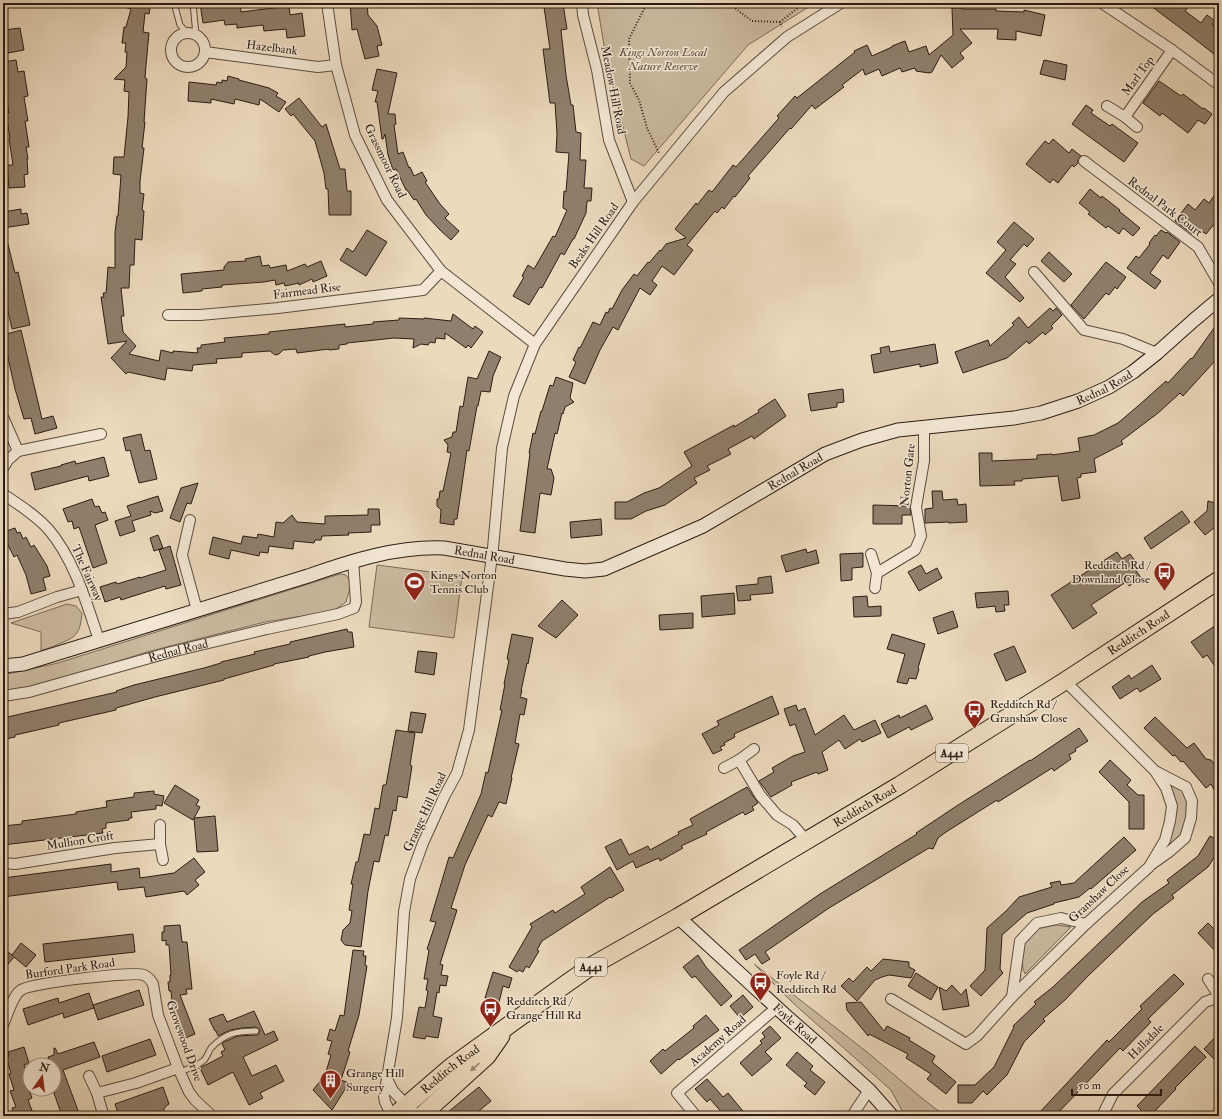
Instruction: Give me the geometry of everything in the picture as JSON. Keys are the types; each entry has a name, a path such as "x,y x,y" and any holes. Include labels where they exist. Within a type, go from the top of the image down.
{"highway":[{"name":"Redditch Road","path":"393,1116 412,1111 451,1067 593,965 900,785 1065,681 1219,580"},
{"name":"Redditch Road","path":"421,1116 487,1056 508,1026"}],"street":[{"name":"Grassmoor Road","path":"327,3 336,65 355,135 387,200 441,271 535,344"},
{"name":"Meadow Hill Road","path":"582,3 583,15 597,70 609,140 633,202"},
{"name":"Beaks Hill Road","path":"491,557 502,448 514,396 535,344 633,202 724,92 787,37 841,3"},
{"path":"1102,3 1172,50 1219,85"},
{"path":"191,34 204,42 206,49 202,61 191,67 184,67 175,61 171,47 180,35 191,34"},
{"name":"Marl Top","path":"1125,117 1172,50"},
{"name":"Hazelbank","path":"205,52 318,67 336,65"},
{"path":"1106,106 1125,117 1137,127"},
{"name":"Rednal Park Court","path":"1084,161 1198,247 1219,284"},
{"name":"Fairmead Rise","path":"168,315 200,315 278,308 423,290 441,271"},
{"path":"1034,272 1084,330 1123,338 1157,353"},
{"name":"Rednal Road","path":"3,666 23,664 308,576 353,560 425,547 444,548 491,557 584,571 604,569 703,526 825,454 862,440 898,430 1014,418 1041,413 1078,401 1109,387 1133,372 1219,299"},
{"path":"3,418 18,451"},
{"name":"Norton Gate","path":"877,574 915,550 921,536 916,507 924,462 924,428"},
{"path":"3,468 8,460 18,451 102,434"},
{"name":"The Fairway","path":"3,494 22,506 48,528 66,554 82,590 99,640"},
{"path":"190,520 182,555 197,610"},
{"path":"872,554 877,574 875,588"},
{"name":"Grange Hill Road","path":"393,1116 385,1102 384,1096 397,1018 404,912 410,879 423,843 444,797 457,773 469,730 491,557"},
{"name":"Rednal Road","path":"3,696 29,692 171,652 350,610 354,608 356,602 353,560"},
{"path":"3,614 18,612 57,597 82,590"},
{"name":"Granshaw Close","path":"891,998 966,1044 977,1036 1012,997 1086,924 1149,866 1165,840 1172,806 1166,788 1155,770 1065,681"},
{"path":"724,768 739,760 754,749"},
{"path":"739,760 760,795 777,815 793,825 806,840"},
{"path":"1149,866 1169,852 1185,838 1192,812 1192,801 1186,788 1155,770"},
{"path":"160,825 160,844 163,860"},
{"name":"Mullion Croft","path":"3,863 15,864 116,848 160,844"},
{"name":"Foyle Road","path":"678,916 776,1008 869,1090 892,1116"},
{"path":"1012,997 1020,941 1037,924 1061,918 1086,924"},
{"name":"Burford Park Road","path":"3,1025 17,993 21,989 74,979 139,974"},
{"name":"Grovewood Drive","path":"139,974 145,975 150,979 158,1015 179,1070 192,1096 212,1116"},
{"path":"1208,979 1219,996"},
{"name":"Halladale","path":"1102,1116 1113,1094 1205,1002 1219,996"},
{"name":"Academy Road","path":"696,1116 676,1093 776,1008"},
{"path":"97,1093 179,1070"},
{"path":"89,1076 97,1093 103,1114"},
{"path":"387,1079 393,1092 412,1111"},
{"path":"852,1116 869,1090"}],"lane":[{"path":"174,3 180,25 191,34"},
{"path":"191,34 192,3"},
{"path":"179,1070 203,1061 210,1050 228,1034 239,1031 256,1032"}],"path":[{"path":"647,3 629,39 630,83 638,100 647,128 659,154 667,161"},
{"path":"728,3 752,21 780,22 804,3"},
{"path":"780,22 787,37"}],"green space":[{"name":"Kings Norton Local Nature Reserve","path":"597,3 815,3 748,45 644,166 631,159 606,58"},
{"name":"Kings Norton Tennis Club","path":"377,565 462,576 454,638 369,627"},
{"path":"340,574 346,575 350,581 350,588 346,602 336,609 321,613 265,622 147,652 84,672 13,691 3,692 3,675 58,663"},
{"path":"67,604 76,606 82,613 78,632 70,639 41,651 41,632 11,623"},
{"path":"1155,771 1186,787 1192,801 1185,838 1149,867 1165,840 1172,806"},
{"path":"1056,925 1071,927 1025,974 1022,957 1025,942 1037,929"},
{"path":"754,964 867,1052 945,1116 905,1116 891,1090 793,1003"}],"building":[{"path":"121,3 151,3 149,14 145,13 143,32 149,33 145,78 147,79 142,148 144,148 140,181 140,193 144,194 142,210 144,211 142,240 135,239 134,265 130,265 129,288 121,288 124,316 121,316 123,332 136,346 129,354 159,361 161,350 173,353 173,351 198,353 197,348 201,348 201,345 225,342 224,338 345,324 345,327 373,324 373,322 399,320 399,318 424,318 451,321 453,314 473,329 475,326 483,332 471,348 468,345 466,348 445,333 445,339 436,338 435,343 430,342 428,345 421,344 413,348 414,339 394,338 347,343 339,345 339,349 329,350 297,353 296,349 283,350 279,354 275,355 270,351 242,353 242,357 216,359 217,363 193,365 192,371 167,368 165,380 128,372 126,374 111,358 127,341 108,344 101,297 104,297 103,293 106,293 108,267 115,268 115,232 118,216 121,175 113,174 114,157 124,157 128,117 129,92 124,91 125,80 114,79 126,67 126,43 122,43 124,27 126,27 131,9 121,6"},
{"path":"200,3 240,3 241,12 289,6 290,15 302,13 305,36 287,38 286,29 264,31 263,25 237,28 237,24 225,25 224,20 203,23"},
{"path":"350,3 367,3 368,15 377,26 382,45 377,46 379,56 365,59 357,29 352,30"},
{"path":"1147,3 1183,3 1188,7 1185,11 1201,23 1207,15 1215,21 1212,24 1219,29 1219,58 1191,36"},
{"path":"563,4 567,29 561,30 566,75 571,105 573,105 576,132 581,133 580,160 586,160 584,188 592,188 591,201 587,201 586,213 574,239 564,255 561,253 542,288 540,287 529,305 513,296 524,277 522,276 528,265 534,269 553,236 555,237 567,210 563,208 564,191 566,192 569,153 556,152 557,134 555,103 550,103 543,49 550,49 544,7"},
{"path":"952,8 996,9 996,11 1024,12 1024,10 1045,15 1041,36 1016,31 1016,40 997,39 998,29 960,29 972,43 960,53 964,58 952,68 941,55 932,72 929,73 916,71 915,68 902,72 900,68 882,76 879,69 865,75 863,69 842,85 844,87 815,109 812,105 748,176 750,178 735,197 734,196 724,209 722,207 717,213 715,211 687,245 693,250 674,275 662,266 652,281 657,285 650,295 640,288 618,330 613,327 600,350 585,384 569,377 576,362 573,360 593,322 600,325 606,312 608,313 610,308 612,309 622,290 634,274 637,276 648,262 649,263 666,244 686,238 675,229 696,203 697,205 709,190 712,192 733,165 736,167 779,118 777,116 795,96 797,98 855,52 854,51 867,45 872,56 905,41 909,52 926,46 929,55 953,35"},
{"path":"20,28 24,50 8,53 4,30"},
{"path":"16,60 18,72 24,71 28,96 24,97 28,121 25,121 29,147 26,147 28,174 24,175 25,187 9,188 7,165 13,165 6,113 9,113 3,80 3,62"},
{"path":"1044,60 1067,65 1065,80 1040,74"},
{"path":"377,69 397,73 388,114 395,114 396,124 394,125 398,154 403,152 409,168 410,167 414,176 422,172 427,181 425,182 449,214 445,218 459,231 451,240 426,215 416,199 414,200 406,190 396,169 393,170 388,155 385,134 382,139 377,102 375,102 378,91 372,90"},
{"path":"228,76 269,88 278,93 276,96 286,102 279,112 260,99 259,105 235,99 234,104 211,99 211,103 188,101 189,82 216,85 217,82 222,83 222,80 227,81"},
{"path":"1159,81 1181,96 1183,94 1212,114 1205,124 1198,120 1188,133 1162,113 1160,116 1143,103"},
{"path":"299,98 322,127 326,124 340,169 345,169 347,191 351,191 351,215 329,215 328,189 326,189 324,173 315,141 293,114 291,116 285,109"},
{"path":"1086,105 1093,110 1091,113 1110,126 1112,124 1138,143 1124,162 1072,124"},
{"path":"1053,139 1069,153 1072,149 1081,156 1078,163 1074,167 1072,165 1058,183 1053,179 1050,183 1026,164 1045,141 1049,144"},
{"path":"1090,189 1120,210 1119,211 1140,228 1133,236 1123,228 1119,234 1108,226 1106,228 1088,214 1090,212 1079,203"},
{"path":"1219,189 1219,218 1206,234 1197,228 1192,234 1175,221 1188,204 1195,210 1204,199 1209,203"},
{"path":"21,209 21,214 27,213 29,224 3,228 3,212"},
{"path":"1014,222 1034,239 1027,247 1024,244 1010,260 1016,264 1005,277 1024,298 1020,302 986,273 1006,250 997,242"},
{"path":"367,230 387,242 366,276 340,260 347,248 353,252"},
{"path":"1161,230 1166,233 1167,232 1180,242 1168,259 1163,255 1150,273 1161,281 1155,289 1127,268 1136,256 1139,258 1155,235 1156,236"},
{"path":"3,240 7,240 15,273 18,272 30,325 12,329 3,289"},
{"path":"1049,252 1072,274 1064,282 1041,261"},
{"path":"260,256 262,266 269,265 270,268 286,265 287,271 305,264 307,267 321,261 327,276 313,282 312,279 299,285 299,283 285,286 284,283 276,285 275,280 222,285 222,287 183,293 181,274 224,270 224,267 228,262 246,261 245,259"},
{"path":"1106,262 1126,277 1117,289 1115,287 1109,295 1106,293 1084,319 1071,305"},
{"path":"1050,308 1053,311 1056,308 1062,315 1051,326 1053,328 1045,335 1043,332 1029,344 1027,341 1007,358 963,373 955,352 988,340 990,346 1014,325 1012,323 1019,317 1028,328"},
{"path":"1219,321 1219,366 1214,362 1183,396 1180,393 1158,413 1121,441 1123,444 1094,459 1096,472 1081,474 1081,477 1077,478 1080,498 1062,501 1058,476 1022,479 1022,481 1014,481 1015,485 980,486 979,453 992,453 992,461 1037,459 1037,455 1052,455 1080,451 1078,438 1094,435 1118,423 1166,381 1168,383 1191,358 1192,359"},
{"path":"21,330 42,419 53,416 57,428 35,434 31,418 24,419 15,389 3,335"},
{"path":"935,344 938,363 920,367 920,364 874,373 871,355 881,353 880,348 889,346 890,352"},
{"path":"489,351 501,357 493,376 490,392 481,391 469,451 467,450 457,519 454,519 454,525 440,523 441,510 437,506 437,499 439,499 440,491 443,491 451,453 447,452 448,445 444,440 452,437 453,432 456,432 460,406 463,407 468,377 477,379"},
{"path":"556,377 573,383 570,398 574,402 565,407 557,434 555,433 547,469 551,469 554,478 551,495 540,493 535,533 520,531 529,453 533,433 535,434 550,385 553,386"},
{"path":"843,389 844,402 837,403 837,407 811,411 808,394"},
{"path":"775,399 786,416 754,439 752,436 728,449 731,454 707,466 710,470 694,478 697,483 665,505 646,511 631,519 615,519 615,502 627,502 644,493 659,488 692,466 684,452 734,425 734,427 759,412 758,410"},
{"path":"141,434 145,451 150,450 157,479 139,483 130,450 126,451 123,438"},
{"path":"104,457 109,476 89,481 88,476 35,490 31,473 75,461 76,464"},
{"path":"198,483 191,504 187,503 180,522 170,518 181,488"},
{"path":"932,491 942,491 943,500 957,499 958,505 966,504 967,522 925,523 925,509 933,508"},
{"path":"158,496 163,511 155,513 150,511 151,515 132,521 135,531 120,536 115,521 131,516 127,506"},
{"path":"92,499 95,507 99,506 102,513 105,512 108,520 95,525 107,563 93,568 79,527 74,529 72,521 68,522 63,509"},
{"path":"1208,501 1219,504 1219,524 1205,535 1194,522 1207,511"},
{"path":"873,505 910,506 911,515 902,515 902,524 873,524"},
{"path":"368,509 379,509 380,525 371,525 371,532 348,533 349,535 322,536 321,540 315,540 314,543 294,541 293,549 269,546 268,553 260,552 259,556 231,550 229,559 209,554 213,537 241,544 243,536 257,538 258,534 274,537 276,522 283,523 292,515 297,522 325,524 325,516 368,515"},
{"path":"1182,511 1190,522 1151,549 1144,538"},
{"path":"601,519 602,535 571,538 570,522"},
{"path":"15,528 17,533 20,532 23,539 26,537 31,547 34,545 47,566 50,576 43,578 46,590 31,594 26,575 17,555 14,557 4,532"},
{"path":"158,535 163,548 154,551 150,538"},
{"path":"170,546 181,585 166,589 165,586 121,600 120,597 105,602 100,587 116,582 117,584 166,570 159,550"},
{"path":"806,549 807,553 816,550 819,563 786,572 781,556"},
{"path":"1117,552 1122,559 1130,554 1136,562 1132,564 1141,578 1129,586 1126,582 1091,605 1097,613 1073,629 1051,595"},
{"path":"863,553 863,567 852,568 852,580 841,581 840,554"},
{"path":"921,565 926,574 937,568 942,578 919,591 908,572"},
{"path":"771,576 773,593 750,595 751,600 738,601 736,586 758,584 758,578"},
{"path":"1008,591 1009,605 1004,605 1005,611 996,612 995,606 977,608 975,593"},
{"path":"734,593 735,614 702,617 701,596"},
{"path":"867,596 868,607 881,606 881,616 854,617 853,597"},
{"path":"562,600 578,615 556,638 538,626"},
{"path":"953,611 958,627 938,634 933,618"},
{"path":"693,613 693,628 660,630 659,615"},
{"path":"1219,623 1219,672 1207,655 1203,658 1191,642"},
{"path":"347,629 348,632 352,632 354,647 274,664 224,680 155,697 116,708 116,710 59,723 59,725 15,735 15,737 6,739 3,729 3,718 117,692 116,691 134,685 255,654 254,652 290,644 290,642"},
{"path":"512,634 533,638 520,697 527,699 524,715 520,714 515,743 519,744 506,804 499,802 492,817 488,815 465,865 451,908 457,910 440,964 443,965 441,975 448,976 446,986 440,985 439,993 437,992 433,1016 442,1018 438,1038 426,1036 425,1039 413,1037 419,1007 425,1008 428,991 426,990 428,979 424,979 429,950 427,949 436,922 430,921 449,857 453,858 481,794 486,772 488,773 502,710 500,710"},
{"path":"892,634 925,644 916,679 909,678 907,684 897,682 905,654 887,649"},
{"path":"1014,646 1026,672 1006,681 994,654"},
{"path":"418,651 437,653 434,675 415,672"},
{"path":"1152,665 1161,679 1140,692 1137,688 1120,699 1112,687 1129,675 1131,679"},
{"path":"772,696 779,714 734,734 735,737 720,747 722,750 713,754 702,734 719,725 717,721"},
{"path":"796,705 798,711 805,708 815,735 844,715 854,730 875,720 881,733 862,742 860,739 845,749 839,740 822,752 828,770 818,774 817,772 791,782 792,785 771,797 759,781 774,772 772,768 793,756 805,752 795,724 790,726 784,709"},
{"path":"926,705 933,719 911,730 909,727 888,738 881,724 899,715 900,718"},
{"path":"411,712 426,714 422,733 408,731"},
{"path":"1155,717 1187,748 1194,743 1206,759 1211,760 1216,766 1219,799 1211,784 1206,788 1183,761 1181,762 1175,755 1173,756 1144,728"},
{"path":"1079,728 1088,741 1075,749 1076,751 1069,755 1071,759 1054,771 1052,768 998,802 997,800 946,832 938,838 933,849 929,848 829,908 765,952 770,959 762,964 755,954 746,960 739,950 820,894 917,834 916,833 958,805 1030,761"},
{"path":"396,730 415,733 407,798 398,796 396,811 393,810 388,836 385,835 379,862 374,861 368,891 361,947 345,945 341,940 343,930 350,923 352,911 349,910 353,884 351,884 356,862 358,862 364,834 370,835 375,808 379,809 383,785 386,785"},
{"path":"1110,760 1131,780 1127,785 1138,795 1144,795 1144,829 1129,829 1129,802 1099,772"},
{"path":"175,785 199,800 196,805 200,807 193,820 164,803"},
{"path":"747,787 758,803 752,807 754,810 745,815 743,812 706,832 707,834 681,846 683,848 660,861 659,858 636,868 633,861 617,870 605,847 621,839 629,855 648,846 650,850 679,834 678,832 693,825 690,819"},
{"path":"154,791 154,794 164,796 162,806 156,805 156,809 131,812 132,818 129,818 129,820 106,823 106,828 102,829 103,833 3,845 3,826 22,824 22,821 76,814 76,812 107,807 106,801 134,797 134,793"},
{"path":"215,816 218,851 197,852 194,818"},
{"path":"1210,836 1219,841 1219,850 1208,867 1172,895 1174,898 1153,914 1065,1000 1043,1019 1045,1021 1024,1042 1007,1075 987,1095 983,1091 972,1103 958,1103 958,1085 975,1085 994,1067 1014,1027 1013,1026 1036,1004 1034,1002 1053,987 1142,902 1169,883 1167,880 1198,856"},
{"path":"1124,837 1136,850 1091,889 1090,888 1079,897 1054,903 1027,913 1002,935 1000,969 1003,973 981,996 970,986 985,970 987,928 1019,897 1052,887 1050,883 1060,881 1061,885 1074,883"},
{"path":"194,858 205,872 195,880 199,885 187,895 184,891 146,897 144,887 118,890 117,882 3,897 3,878 111,864 111,872 139,868 140,878 174,873"},
{"path":"610,867 624,890 611,898 610,897 542,941 537,950 539,951 529,968 526,966 523,972 519,970 517,972 509,967 532,927 530,924 553,910 555,913 585,894 581,887"},
{"path":"1208,923 1219,934 1219,955 1198,933"},
{"path":"180,925 182,942 187,942 192,989 186,989 187,994 180,995 195,1034 183,1039 173,1012 171,991 169,991 168,982 170,982 171,975 169,945 166,945 166,940 162,941 164,926"},
{"path":"133,934 135,952 45,962 43,944"},
{"path":"21,943 36,955 26,967 14,957 3,970 3,948 13,956 12,955"},
{"path":"353,950 364,951 363,956 366,956 365,965 367,966 359,1015 348,1051 350,1052 341,1080 349,1083 332,1110 313,1090 325,1075 331,1055 328,1054 332,1041 327,1040 330,1029 335,1031 340,1015 344,1016"},
{"path":"698,955 706,967 732,996 721,1006 695,976 692,978 683,967"},
{"path":"883,959 909,962 909,967 915,970 911,978 889,975 882,977 875,980 857,1001 841,986 849,978 853,982 867,967 871,971"},
{"path":"493,972 512,978 509,988 503,986 499,1002 485,998"},
{"path":"916,973 938,987 931,1000 908,986"},
{"path":"1174,974 1184,984 1148,1019 1151,1022 1123,1051 1120,1048 1055,1116 1045,1116 1040,1112 1107,1040 1109,1042 1142,1009 1140,1006"},
{"path":"952,985 961,995 966,989 969,1006 943,1010 939,987 946,991"},
{"path":"139,990 144,1005 98,1020 93,1005"},
{"path":"89,993 94,1008 64,1018 63,1013 28,1025 23,1009 58,998 59,1003"},
{"path":"743,995 753,1007 740,1018 730,1006"},
{"path":"861,1002 884,1031 887,1026 910,1038 909,1040 935,1056 932,1062 956,1082 946,1094 927,1079 931,1074 906,1058 908,1054 869,1034 868,1036 847,1010 846,1003"},
{"path":"254,1011 265,1035 274,1031 278,1040 243,1057 252,1076 276,1065 284,1081 260,1093 263,1098 249,1105 233,1072 208,1085 200,1068 223,1056 221,1052 225,1050 222,1044 224,1042 238,1036 258,1035 260,1031 256,1027 242,1028 230,1030 218,1036 209,1019 223,1014 227,1022"},
{"path":"706,1015 719,1030 679,1060 678,1059 661,1074 650,1061 663,1049 665,1051 694,1028 693,1026"},
{"path":"770,1026 781,1038 765,1052 772,1059 752,1076 740,1063 762,1043 760,1041 765,1037 762,1033"},
{"path":"1219,1033 1219,1055 1215,1060 1204,1049"},
{"path":"150,1039 156,1055 107,1072 102,1056"},
{"path":"94,1042 100,1057 63,1070 80,1116 62,1116 55,1097 62,1097 62,1057 48,1057 54,1055 54,1048 58,1054"},
{"path":"1195,1046 1206,1057 1150,1116 1147,1116 1137,1106"},
{"path":"24,1047 27,1057 22,1057 22,1097 32,1097 28,1100 34,1116 15,1116 12,1108 16,1107 10,1091 14,1090 6,1057 9,1056 8,1052"},
{"path":"797,1052 813,1066 810,1070 825,1082 815,1095 804,1086 807,1083 786,1065"},
{"path":"707,1079 723,1097 728,1093 747,1116 725,1116 710,1099 707,1102 695,1089"},
{"path":"163,1087 169,1104 161,1114 151,1116 119,1116 115,1104"},
{"path":"479,1087 491,1101 473,1116 443,1116"}],"place":[{"name":"Redditch Rd / Downland Close","path":"1165,592"},
{"name":"Kings Norton Tennis Club","path":"415,602"},
{"name":"Redditch Rd / Granshaw Close","path":"974,730"},
{"name":"Foyle Rd / Redditch Rd","path":"761,1002"},
{"name":"Redditch Rd / Grange Hill Rd","path":"490,1028"},
{"name":"Grange Hill Surgery","path":"331,1100"}]}
